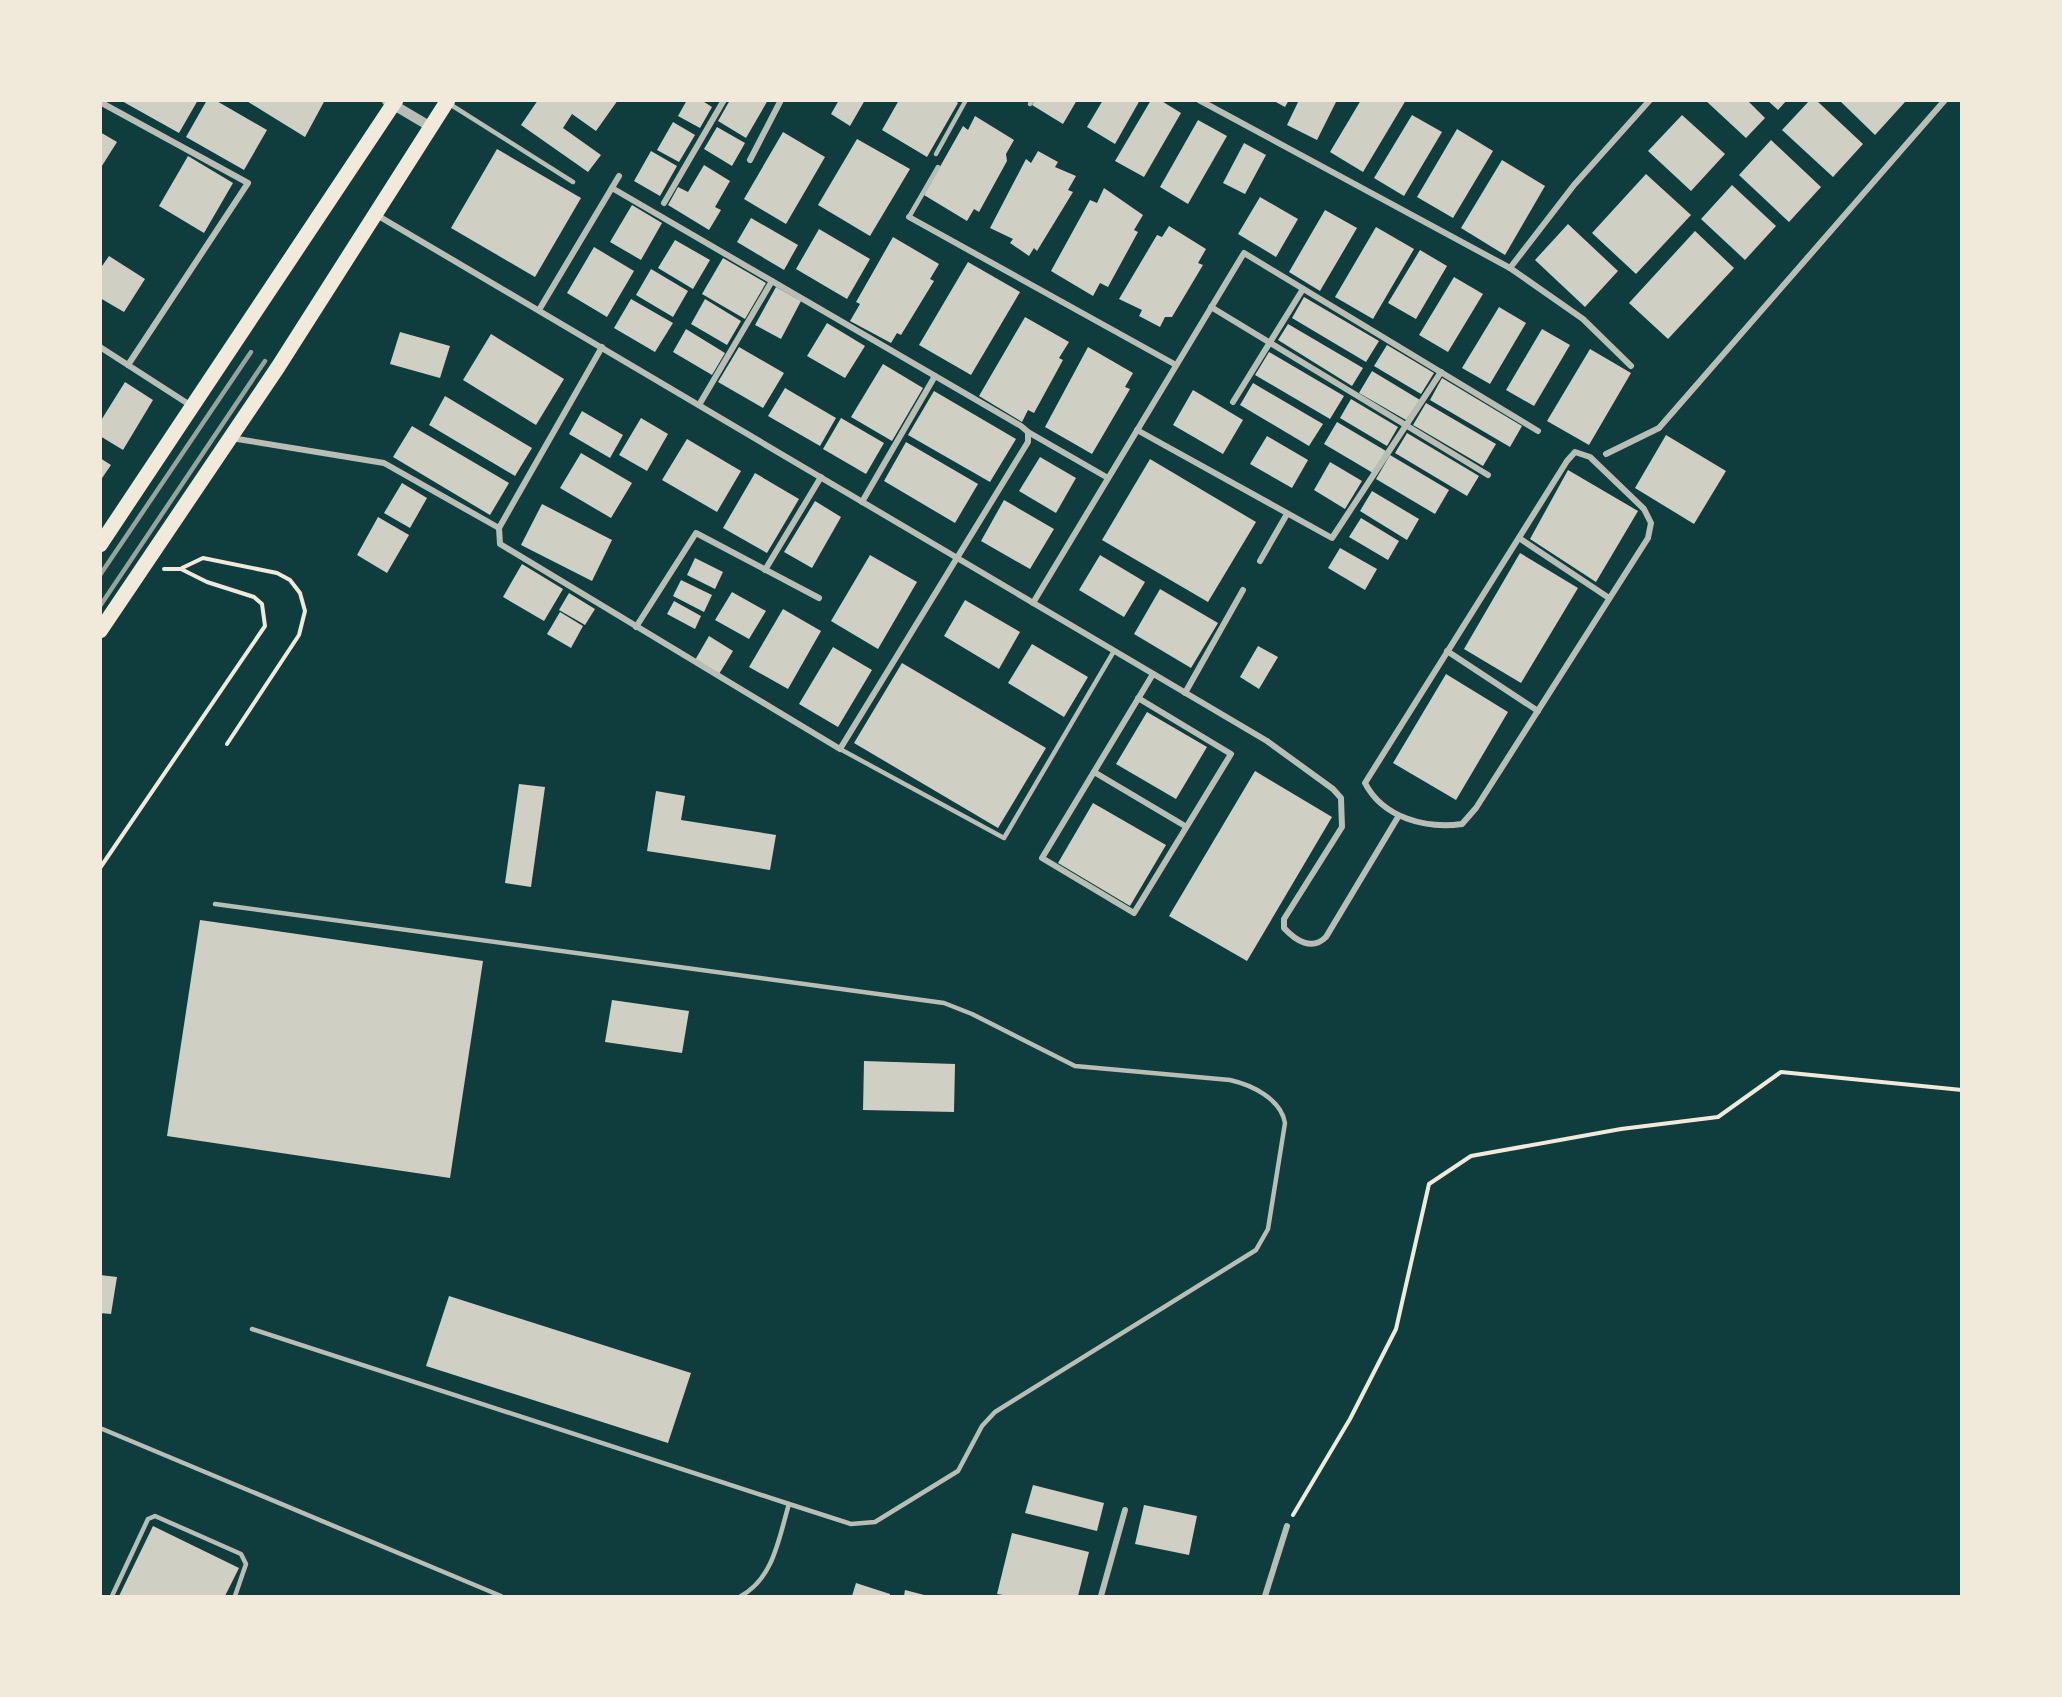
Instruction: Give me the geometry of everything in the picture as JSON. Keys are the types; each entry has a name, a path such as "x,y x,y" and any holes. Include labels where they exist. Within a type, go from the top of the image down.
{"main road":[{"path":"100,631 231,438 447,101"},
{"path":"100,545 392,102"}],"street":[{"path":"664,202 724,100"},
{"path":"750,160 781,100"},
{"path":"1199,100 1510,268 1583,319 1631,366"},
{"path":"1510,268 1574,185 1650,100"},
{"path":"1606,454 1659,428 1945,100"},
{"path":"100,102 248,183 128,365"},
{"path":"392,102 431,127"},
{"path":"539,310 619,176"},
{"path":"612,188 1108,478"},
{"path":"375,213 1250,731 1333,789 1341,798 1342,827 1284,919 1284,928 1310,946 1318,945 1326,938 1398,817"},
{"path":"909,217 1176,365"},
{"path":"1033,603 1244,253 1538,431"},
{"path":"699,405 772,281"},
{"path":"1233,402 1268,342 1303,289"},
{"path":"1211,307 1488,475"},
{"path":"100,347 193,407"},
{"path":"602,347 499,528 498,540 503,548 840,749 956,556 1028,442 1028,432"},
{"path":"1137,430 1332,538 1441,372"},
{"path":"862,502 935,376"},
{"path":"231,438 384,463 499,528"},
{"path":"1575,452 1590,457 1644,509 1651,523 1648,538 1476,808 1462,824 1444,826 1398,817 1371,794 1365,783 1519,538 1575,452"},
{"path":"765,570 821,477"},
{"path":"1260,561 1287,514"},
{"path":"636,627 696,533 819,598"},
{"path":"1519,538 1609,598"},
{"path":"1185,693 1243,590"},
{"path":"1447,651 1538,711"},
{"path":"1138,698 1231,754 1134,913 1042,858 1138,698 1153,674"},
{"path":"1094,772 1185,826"},
{"path":"1101,1596 1125,1510"},
{"path":"1265,1596 1287,1526"}],"lane":[{"path":"936,154 966,100"},
{"path":"447,101 573,182"},
{"path":"909,217 938,167"},
{"path":"840,749 1004,838 1114,651"},
{"path":"215,904 944,1004 972,1014 1075,1066 1230,1080 1249,1086 1280,1108 1284,1123 1268,1229 1256,1250 994,1412 982,1426 958,1471 867,1525 851,1524 252,1329"},
{"path":"100,1428 501,1596"},
{"path":"741,1596 761,1582 769,1568 789,1504"},
{"path":"112,1596 148,1519 155,1516 241,1554 246,1564 235,1596"}],"path":[{"path":"142,569 181,568 203,558 277,573 290,580 300,593 305,611 299,635 227,744"},
{"path":"100,868 265,626 262,604 254,597 207,582 181,568"},
{"path":"1287,1526 1350,1419 1396,1329 1429,1184 1471,1156 1621,1129 1718,1117 1780,1072 1962,1090"}],"building":[{"path":"120,100 198,100 179,133"},
{"path":"207,100 215,100 267,130 244,170 186,137"},
{"path":"245,100 325,100 305,137"},
{"path":"538,100 618,100 596,131 572,114 563,128 601,155 588,172 521,125"},
{"path":"687,100 701,100 712,107 700,128 678,116"},
{"path":"730,100 768,100 746,138 718,121"},
{"path":"839,100 865,100 850,126 831,114"},
{"path":"899,100 954,100 958,103 927,157 882,130"},
{"path":"1035,100 1077,100 1063,124 1032,105"},
{"path":"1103,100 1140,100 1115,144 1087,127"},
{"path":"1151,100 1160,100 1181,113 1144,177 1115,161"},
{"path":"1272,100 1289,100 1285,107"},
{"path":"1299,100 1337,100 1317,140 1287,125"},
{"path":"1361,100 1406,100 1363,172 1330,152"},
{"path":"1705,100 1747,100 1765,118 1746,138"},
{"path":"1767,100 1787,100 1778,110"},
{"path":"1810,100 1816,100 1863,144 1833,177 1782,130"},
{"path":"1839,100 1903,100 1905,102 1875,135"},
{"path":"1412,115 1442,132 1404,196 1374,178"},
{"path":"1682,115 1725,154 1691,191 1648,151"},
{"path":"975,116 1014,140 1006,154 1007,161 979,212 974,209 967,221 924,195 963,126 968,130"},
{"path":"1198,120 1227,136 1188,204 1160,187"},
{"path":"673,122 695,135 679,162 657,150"},
{"path":"717,127 745,143 732,166 704,149"},
{"path":"1457,129 1493,151 1453,218 1417,197"},
{"path":"100,132 117,142 100,169"},
{"path":"783,132 825,157 786,224 744,199"},
{"path":"857,139 910,169 870,236 818,205"},
{"path":"1771,140 1821,187 1789,222 1739,175"},
{"path":"1244,143 1266,155 1245,194 1223,183"},
{"path":"497,149 581,198 535,277 451,228"},
{"path":"651,151 677,166 660,196 634,181"},
{"path":"1038,151 1058,162 1055,167 1076,176 1068,190 1073,192 1037,251 1034,248 1029,256 1010,243 1013,239 990,228 1026,159 1031,163"},
{"path":"188,156 233,183 204,233 159,206"},
{"path":"1502,160 1545,186 1505,255 1461,228"},
{"path":"704,165 730,181 715,207 721,210 709,230 668,205 678,187 688,192"},
{"path":"1646,174 1691,215 1636,274 1592,233"},
{"path":"1732,185 1776,226 1745,260 1701,219"},
{"path":"1104,188 1143,215 1134,230 1138,232 1108,287 1100,283 1093,296 1051,271 1090,200 1097,203"},
{"path":"1260,197 1298,219 1276,257 1238,234"},
{"path":"632,205 662,223 641,260 610,242"},
{"path":"1325,210 1357,228 1320,291 1289,272"},
{"path":"751,218 798,245 784,270 737,242"},
{"path":"1568,224 1618,271 1585,307 1535,260"},
{"path":"1169,226 1206,249 1198,263 1203,265 1172,317 1165,317 1160,327 1139,316 1142,310 1119,299 1157,235 1162,237"},
{"path":"1376,227 1414,249 1373,319 1335,297"},
{"path":"819,229 870,259 847,299 796,269"},
{"path":"1695,231 1734,268 1668,339 1629,303"},
{"path":"893,237 939,264 930,279 934,281 901,335 897,333 891,343 850,321 860,304 856,302"},
{"path":"675,240 710,260 693,289 658,268"},
{"path":"594,247 634,271 607,317 567,293"},
{"path":"1420,250 1447,266 1416,319 1388,303"},
{"path":"109,256 145,279 124,312 100,298 100,269"},
{"path":"723,258 766,283 745,319 702,294"},
{"path":"968,262 1020,292 971,375 919,345"},
{"path":"651,269 688,291 673,317 636,295"},
{"path":"1454,277 1483,294 1448,352 1419,335"},
{"path":"776,287 801,301 781,339 755,325"},
{"path":"1304,297 1379,341 1366,362 1292,318"},
{"path":"631,299 673,323 655,352 614,328"},
{"path":"705,299 741,321 727,345 691,324"},
{"path":"1499,307 1526,323 1490,384 1462,368"},
{"path":"1025,317 1069,342 1059,358 1063,360 1034,413 1028,410 1022,422 979,396"},
{"path":"827,323 865,346 845,378 807,356"},
{"path":"1288,324 1363,368 1352,386 1278,340"},
{"path":"686,329 725,353 712,375 673,352"},
{"path":"1542,329 1570,345 1534,406 1506,390"},
{"path":"400,332 450,346 440,378 390,364"},
{"path":"491,334 564,379 536,425 463,380"},
{"path":"1387,345 1434,373 1421,394 1374,366"},
{"path":"739,347 784,373 763,408 718,382"},
{"path":"1088,347 1133,373 1125,387 1130,389 1092,454 1045,427"},
{"path":"1590,349 1631,373 1589,445 1547,421"},
{"path":"1269,352 1344,396 1330,419 1255,375"},
{"path":"883,364 923,388 892,441 851,417"},
{"path":"1372,371 1420,400 1406,420 1359,393"},
{"path":"1442,378 1522,426 1510,447 1430,400"},
{"path":"125,382 153,400 123,450 100,436 100,422"},
{"path":"1253,383 1323,424 1309,446 1240,405"},
{"path":"785,388 836,418 820,446 768,416"},
{"path":"1193,390 1243,420 1223,454 1173,425"},
{"path":"934,391 1016,439 990,482 908,435"},
{"path":"445,396 532,448 515,476 429,425"},
{"path":"1351,399 1398,427 1387,446 1340,418"},
{"path":"1426,403 1496,444 1483,466 1413,425"},
{"path":"582,411 623,435 610,458 569,434"},
{"path":"641,418 668,434 647,471 619,455"},
{"path":"841,418 884,443 866,474 823,449"},
{"path":"1337,422 1386,451 1373,473 1324,444"},
{"path":"412,426 509,483 490,515 393,457"},
{"path":"1407,433 1479,476 1467,496 1395,453"},
{"path":"1666,435 1726,471 1694,524 1635,488"},
{"path":"1267,436 1308,460 1292,488 1250,464"},
{"path":"687,439 741,471 717,512 662,480"},
{"path":"906,442 978,484 955,523 884,481"},
{"path":"581,453 632,483 611,518 560,488"},
{"path":"1390,455 1449,490 1435,514 1376,479"},
{"path":"1040,457 1076,478 1056,513 1019,491"},
{"path":"100,458 111,465 100,481"},
{"path":"1150,459 1256,522 1208,602 1102,540"},
{"path":"1330,462 1362,481 1345,509 1314,490"},
{"path":"1568,470 1638,511 1596,582 1530,539"},
{"path":"755,473 799,499 767,553 723,528"},
{"path":"402,483 427,498 410,528 384,513"},
{"path":"1372,491 1419,519 1407,540 1360,511"},
{"path":"1004,500 1054,529 1030,569 981,541"},
{"path":"815,501 841,517 812,568 784,552"},
{"path":"542,504 612,540 592,581 521,545"},
{"path":"378,517 409,535 387,573 357,555"},
{"path":"1361,518 1399,541 1388,560 1349,537"},
{"path":"1340,548 1377,569 1365,590 1328,568"},
{"path":"1520,553 1578,588 1521,683 1464,649"},
{"path":"870,555 917,582 878,649 831,621"},
{"path":"1100,555 1145,582 1124,617 1079,590"},
{"path":"695,558 723,572 715,589 687,575"},
{"path":"522,564 563,589 544,621 503,597"},
{"path":"681,580 712,595 704,612 673,596"},
{"path":"1160,589 1218,623 1191,668 1134,634"},
{"path":"732,592 766,611 749,639 715,620"},
{"path":"569,593 595,609 585,625 559,610"},
{"path":"965,600 1020,632 999,669 944,636"},
{"path":"674,601 701,616 695,629 667,614"},
{"path":"783,609 821,631 788,689 749,667"},
{"path":"560,612 583,626 571,648 547,634"},
{"path":"709,636 733,651 719,674 695,660"},
{"path":"1032,644 1088,677 1064,717 1008,683"},
{"path":"1258,646 1278,657 1259,689 1240,677"},
{"path":"833,647 872,670 838,727 799,704"},
{"path":"902,663 1046,748 998,828 854,743"},
{"path":"1446,674 1508,712 1456,800 1393,763"},
{"path":"1147,712 1207,747 1176,799 1116,764"},
{"path":"1255,771 1332,817 1247,961 1169,916"},
{"path":"519,784 545,787 531,887 505,883"},
{"path":"656,791 685,796 681,820 776,835 770,870 647,851"},
{"path":"1093,803 1166,845 1130,906 1058,863"},
{"path":"200,920 483,961 450,1178 167,1136"},
{"path":"612,1000 689,1011 682,1053 605,1042"},
{"path":"864,1061 955,1064 954,1112 863,1110"},
{"path":"100,1275 117,1277 111,1314 100,1313"},
{"path":"449,1296 691,1373 668,1443 426,1366"},
{"path":"1033,1485 1104,1503 1097,1531 1025,1513"},
{"path":"1144,1505 1197,1516 1189,1555 1135,1544"},
{"path":"153,1526 239,1568 225,1596 119,1596"},
{"path":"1012,1533 1089,1552 1078,1596 997,1594"},
{"path":"856,1583 890,1594 890,1596 852,1596"},
{"path":"905,1590 928,1596 904,1596"}],"railway":[{"path":"100,575 251,352"},
{"path":"100,606 265,361"}]}
